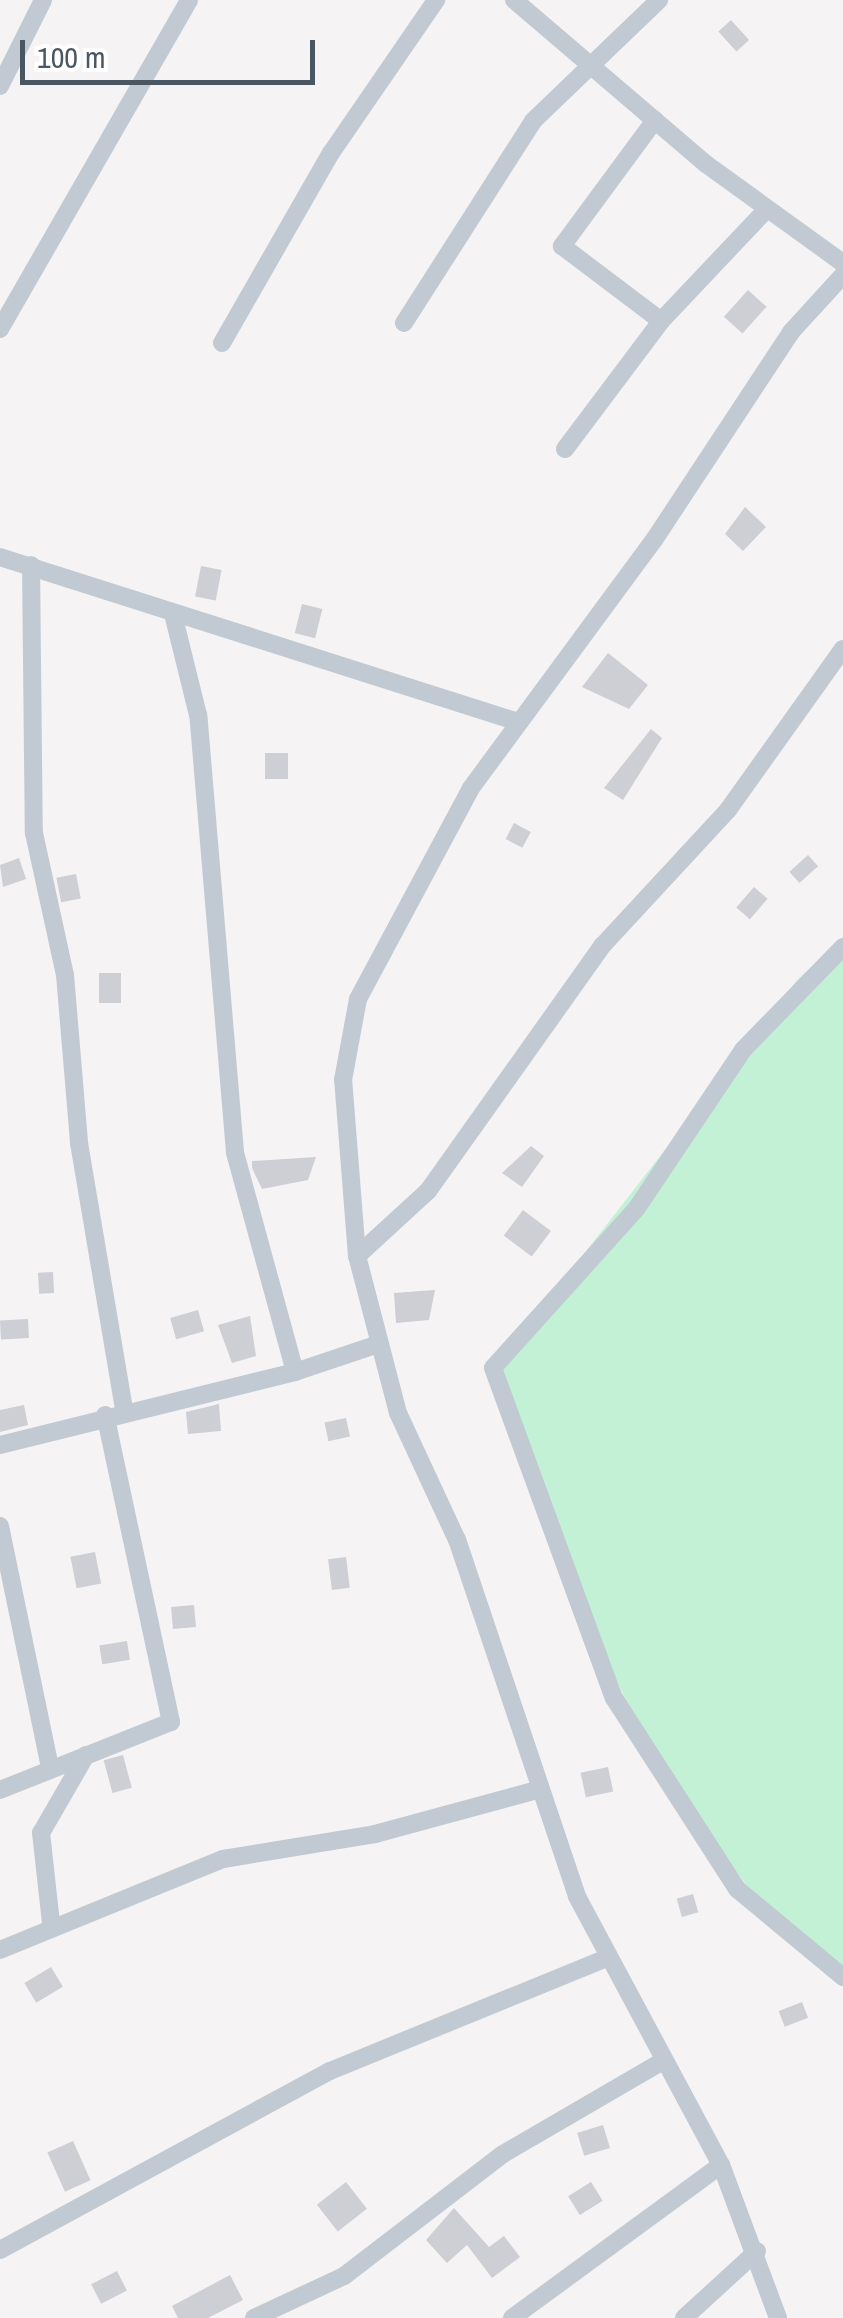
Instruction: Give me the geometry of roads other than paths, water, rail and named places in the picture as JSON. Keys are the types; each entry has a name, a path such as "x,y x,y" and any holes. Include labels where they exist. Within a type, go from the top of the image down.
{"street":[{"path":"0,86 44,0"},
{"path":"0,329 189,0"},
{"path":"222,343 330,153 436,0"},
{"path":"514,0 593,61 655,120 766,210 843,263"},
{"path":"404,322 532,121 658,0"},
{"path":"655,120 562,246 661,321"},
{"path":"565,449 661,321 766,210"},
{"path":"778,2318 757,2251 721,2165 607,1958 537,1790 496,1647 378,1344 357,1256 344,1080 358,999 515,721 654,540 791,332 843,275"},
{"path":"0,557 31,564 174,618 515,721"},
{"path":"31,564 34,833 65,975 80,1143 124,1408"},
{"path":"174,618 198,715 235,1152 280,1291 296,1372"},
{"path":"357,1256 428,1190 603,945 728,810 843,649"},
{"path":"843,947 743,1050 637,1208 494,1368 614,1698 737,1890 843,1977"},
{"path":"0,1445 124,1408 296,1372 378,1344"},
{"path":"0,1790 50,1767 162,1733 171,1722 105,1415"},
{"path":"0,1526 50,1767"},
{"path":"51,1923 41,1833 86,1755"},
{"path":"0,1950 51,1923 113,1908 222,1860 375,1834 537,1790"},
{"path":"0,2250 330,2071 607,1958"},
{"path":"254,2318 344,2276 503,2154 661,2062"},
{"path":"512,2318 721,2165"},
{"path":"684,2318 757,2251"}]}
